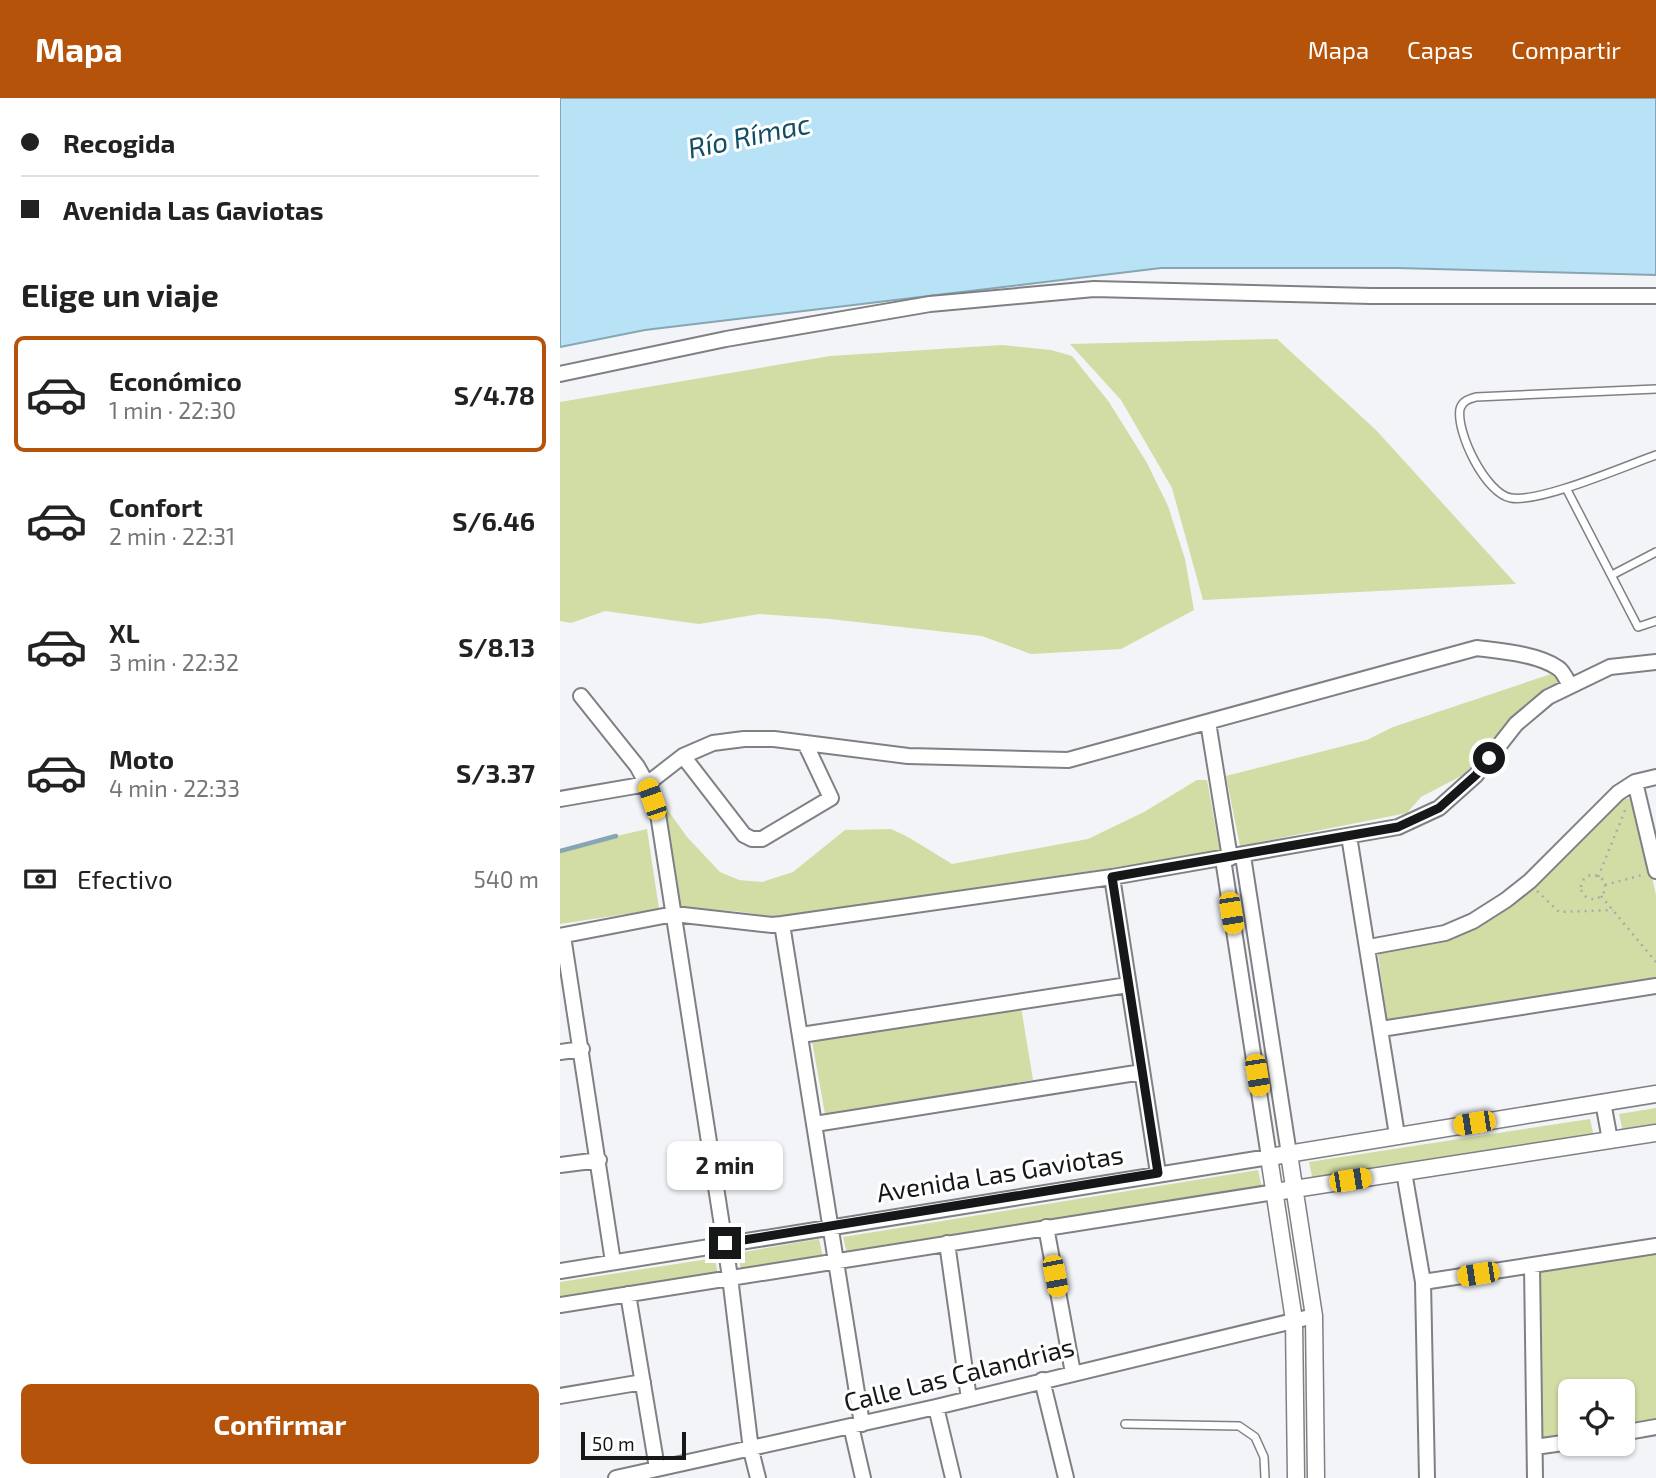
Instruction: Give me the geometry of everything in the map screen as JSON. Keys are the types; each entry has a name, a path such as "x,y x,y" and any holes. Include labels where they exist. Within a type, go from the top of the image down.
{"street":[{"path":"560,374 726,339 930,304 1094,289 1371,296 1656,296"},
{"path":"560,799 647,784 684,756 713,743 744,739 774,739 908,756 1068,760 1477,648 1528,657 1560,668 1570,686"},
{"path":"613,1262 582,1049 562,936 674,914 782,924 1112,877 1398,827 1439,808 1476,775 1516,724 1548,696 1610,667 1656,662"},
{"path":"581,696 637,766 647,784 658,817 730,1277 751,1450 758,1478"},
{"path":"1208,722 1217,785 1289,1154 1314,1316 1316,1478"},
{"path":"684,756 744,835 752,839 762,839 831,799 805,743"},
{"path":"1369,947 1445,933 1473,921 1530,881 1618,793 1636,782 1656,777"},
{"path":"1636,782 1651,873"},
{"path":"1349,836 1369,947 1397,1135"},
{"path":"1232,858 1269,1157 1294,1320 1296,1478"},
{"path":"1112,877 1158,1173"},
{"path":"782,924 837,1260 863,1478"},
{"path":"801,1035 1128,985"},
{"path":"1381,1029 1656,986"},
{"path":"560,1052 582,1049"},
{"path":"815,1124 1142,1072"},
{"name":"Avenida Las Gaviotas","path":"560,1271 1656,1094"},
{"path":"1603,1102 1610,1140"},
{"path":"560,1305 947,1242 1656,1133"},
{"path":"560,1165 599,1160"},
{"path":"1404,1172 1423,1283 1427,1478"},
{"path":"1046,1227 1073,1373"},
{"path":"947,1242 969,1399"},
{"path":"1423,1283 1656,1246"},
{"path":"1532,1266 1535,1478"},
{"path":"628,1294 657,1468"},
{"name":"Calle Las Calandrias","path":"615,1478 751,1450 1314,1316"},
{"path":"1042,1380 1066,1478"},
{"path":"560,1395 643,1382"},
{"path":"936,1407 953,1478"},
{"path":"1635,1431 1656,1427"},
{"path":"1535,1447 1558,1443"}],"lane":[{"path":"1656,389 1476,397 1465,401 1460,408 1467,444 1486,483 1500,495 1510,498 1524,499 1566,488 1656,455"},
{"path":"1566,488 1637,626 1656,621"},
{"path":"1612,575 1656,552"},
{"path":"1125,1424 1239,1426 1255,1437 1264,1457 1265,1478"}],"path":[{"path":"1598,877 1628,804"},
{"path":"1605,885 1651,873"},
{"path":"1598,877 1605,885"},
{"path":"1598,877 1585,879 1582,892 1593,899 1601,896 1605,885"},
{"path":"1536,889 1559,912 1613,910"},
{"path":"1601,896 1656,962"}],"green space":[{"path":"1277,339 1376,430 1516,584 1203,600 1172,488 1121,400 1070,344"},
{"path":"1002,345 1051,350 1072,356 1109,402 1147,463 1168,506 1185,559 1194,610 1121,649 1031,654 982,636 759,614 699,624 605,611 571,623 560,621 560,402 830,356"},
{"path":"1554,673 1561,685 1513,722 1463,775 1421,797 1407,813 1240,846 1226,776 1367,740 1393,727"},
{"path":"1197,780 1207,780 1220,852 776,917 735,911 679,909 662,802 687,837 720,872 739,880 762,882 793,872 845,830 891,829 952,864 1088,839 1144,812"},
{"path":"1629,798 1635,803 1656,895 1656,982 1390,1023 1387,1020 1378,954 1465,932 1487,921 1547,874 1616,802"},
{"path":"647,829 659,909 560,924 560,849"},
{"path":"1021,1007 1033,1080 825,1114 812,1041"},
{"path":"1656,1108 1656,1127 1623,1132 1619,1114"},
{"path":"1590,1119 1594,1137 1313,1181 1309,1162"},
{"path":"1258,1170 1262,1189 847,1254 843,1237"},
{"path":"819,1239 823,1257 741,1271 738,1253"},
{"path":"1656,1251 1656,1421 1635,1425 1635,1379 1558,1379 1558,1437 1545,1439 1541,1436 1538,1277 1542,1271"},
{"path":"715,1258 718,1275 560,1300 560,1282"}],"water":[{"name":"Río Rímac","path":"560,98 1656,98 1656,275 1398,268 1161,268 645,330 560,347"}],"waterway":[{"path":"560,851 616,836"}],"route":[{"path":"725,1243 1158,1173 1112,877 1398,827 1439,808 1476,775 1489,758"}]}
